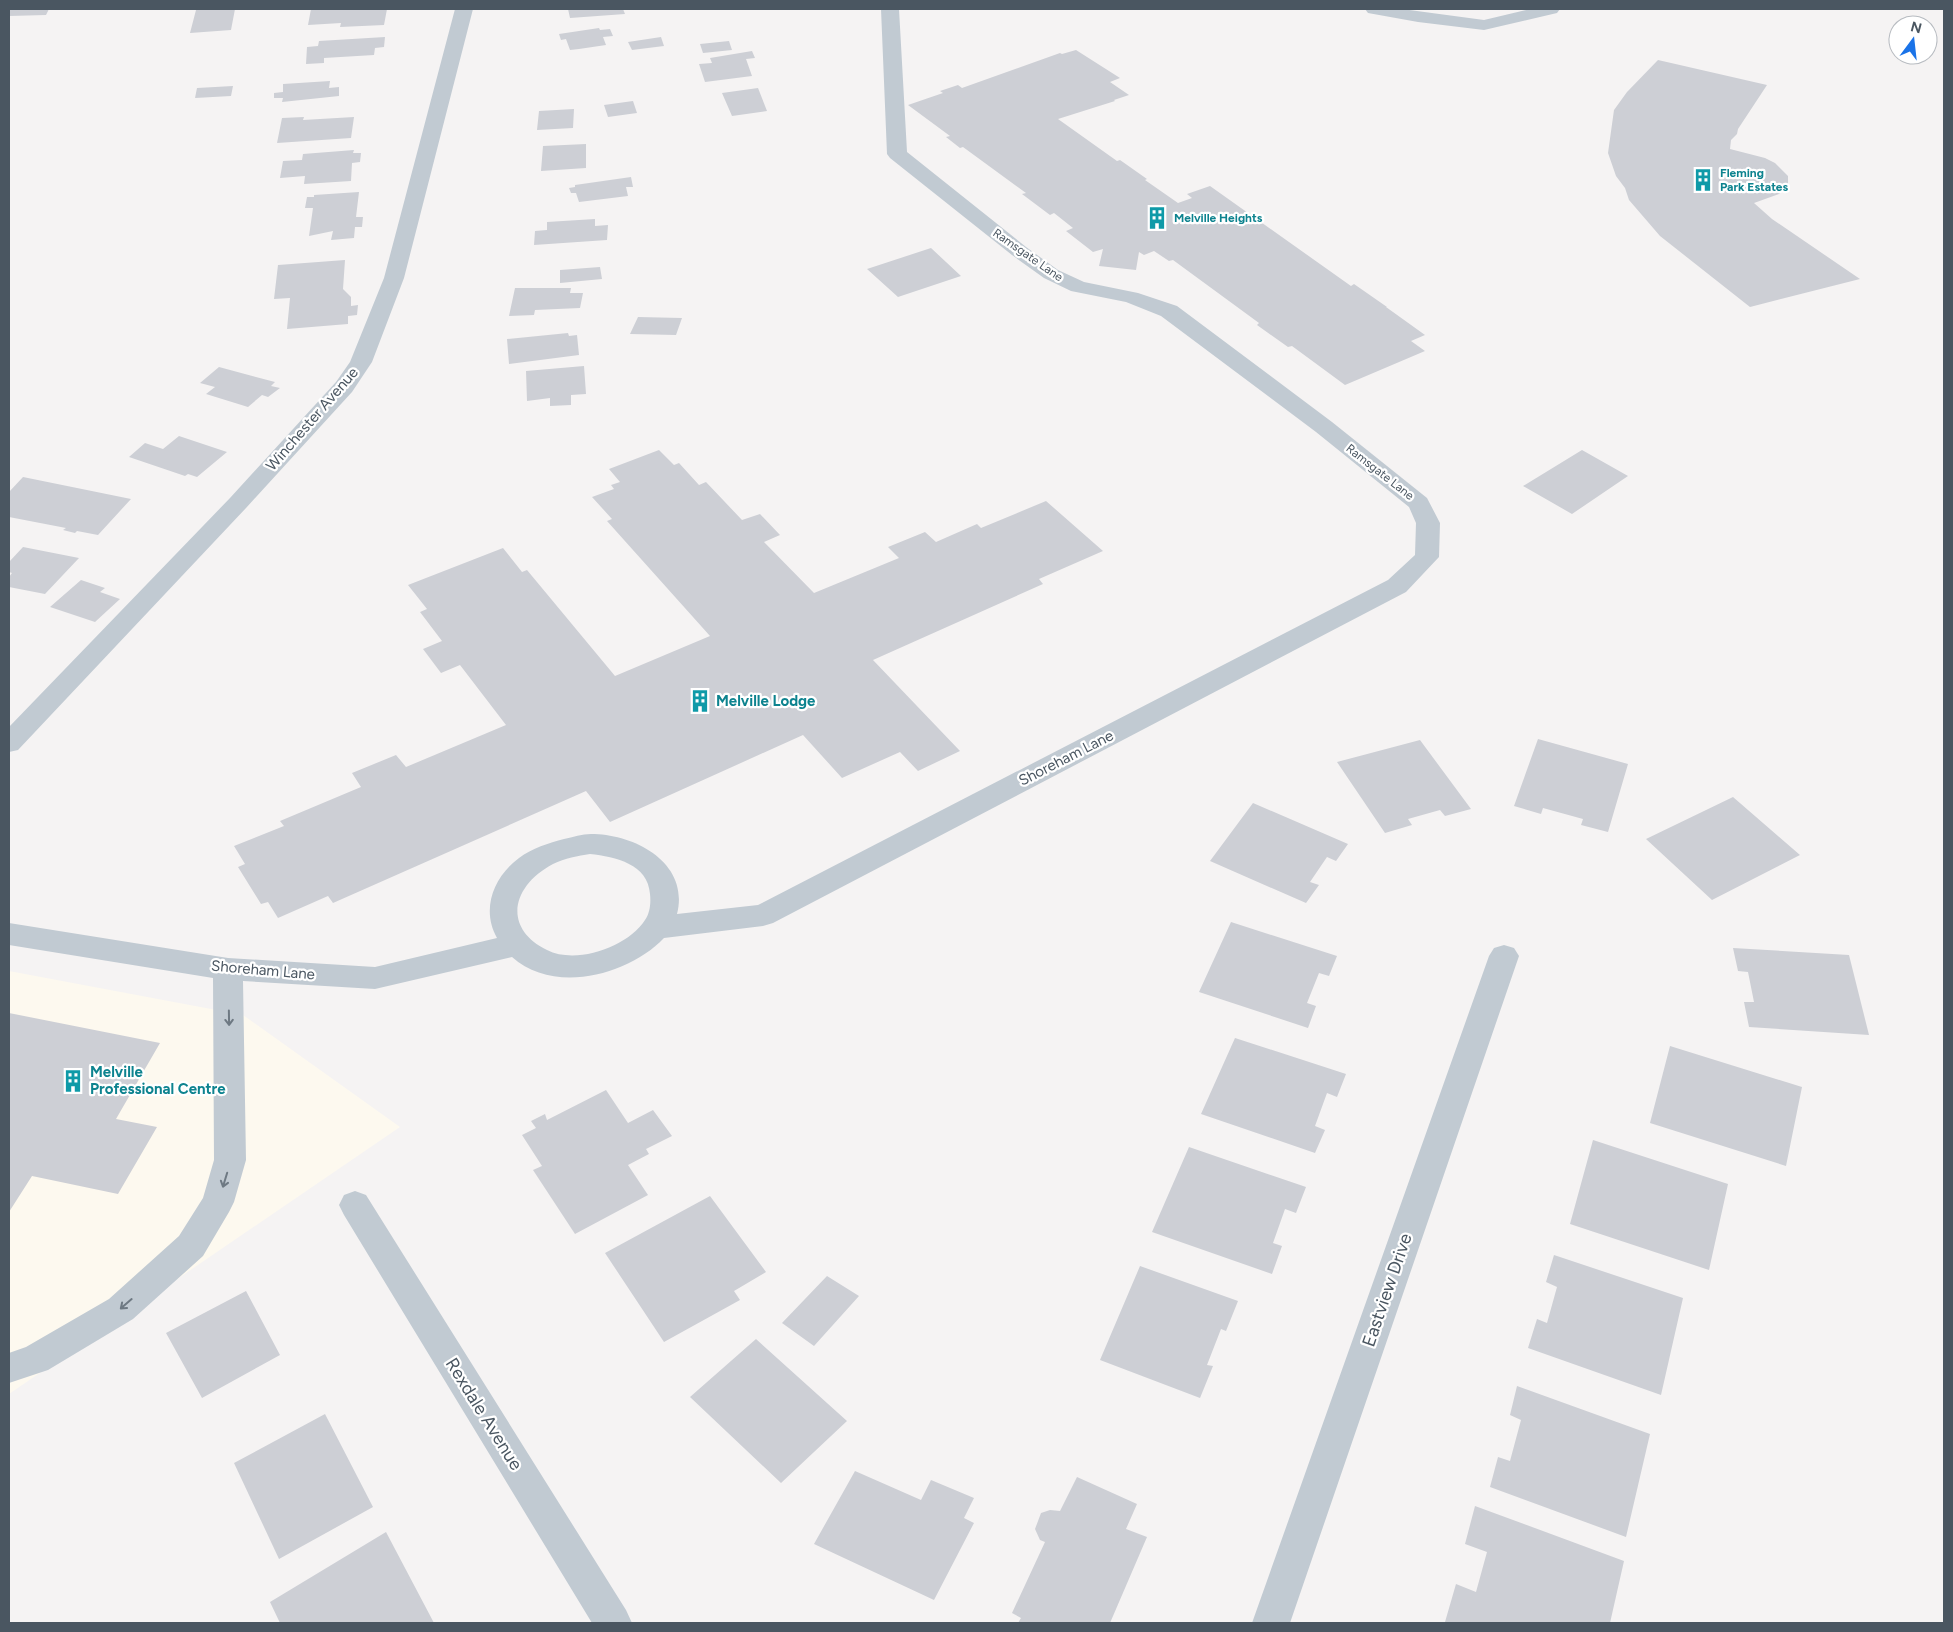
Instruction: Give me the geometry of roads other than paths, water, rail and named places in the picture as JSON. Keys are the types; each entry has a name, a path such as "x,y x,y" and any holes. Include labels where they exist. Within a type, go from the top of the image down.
{"street":[{"name":"Winchester Avenue","path":"9,743 238,503 344,386 360,362 394,278 464,9"},
{"name":"Ramsgate Lane","path":"890,9 897,154 1019,251 1051,274 1078,287 1131,297 1169,311 1324,427 1419,503 1428,523"},
{"path":"1374,9 1418,17 1484,25 1551,9"},
{"name":"Shoreham Lane","path":"655,928 763,915 1398,586 1427,557 1428,523"},
{"path":"590,844 615,846 638,855 656,869 665,887 665,908 655,928 637,946 612,959 584,965 558,965 534,958 516,945 505,928 502,909 508,889 522,872 541,858 565,848 590,844"},
{"name":"Shoreham Lane","path":"9,934 228,969 375,978 516,945"},
{"name":"Eastview Drive","path":"1271,1623 1504,956"},
{"path":"9,1368 36,1358 121,1309 192,1246 218,1202 230,1160 228,969"},
{"name":"Rexdale Avenue","path":"355,1205 613,1623"}],"place":[{"name":"Fleming Park Estates","path":"1703,180"},
{"name":"Melville Heights","path":"1157,218"},
{"name":"Melville Lodge","path":"700,701"},
{"name":"Melville Professional Centre","path":"73,1081"}]}
